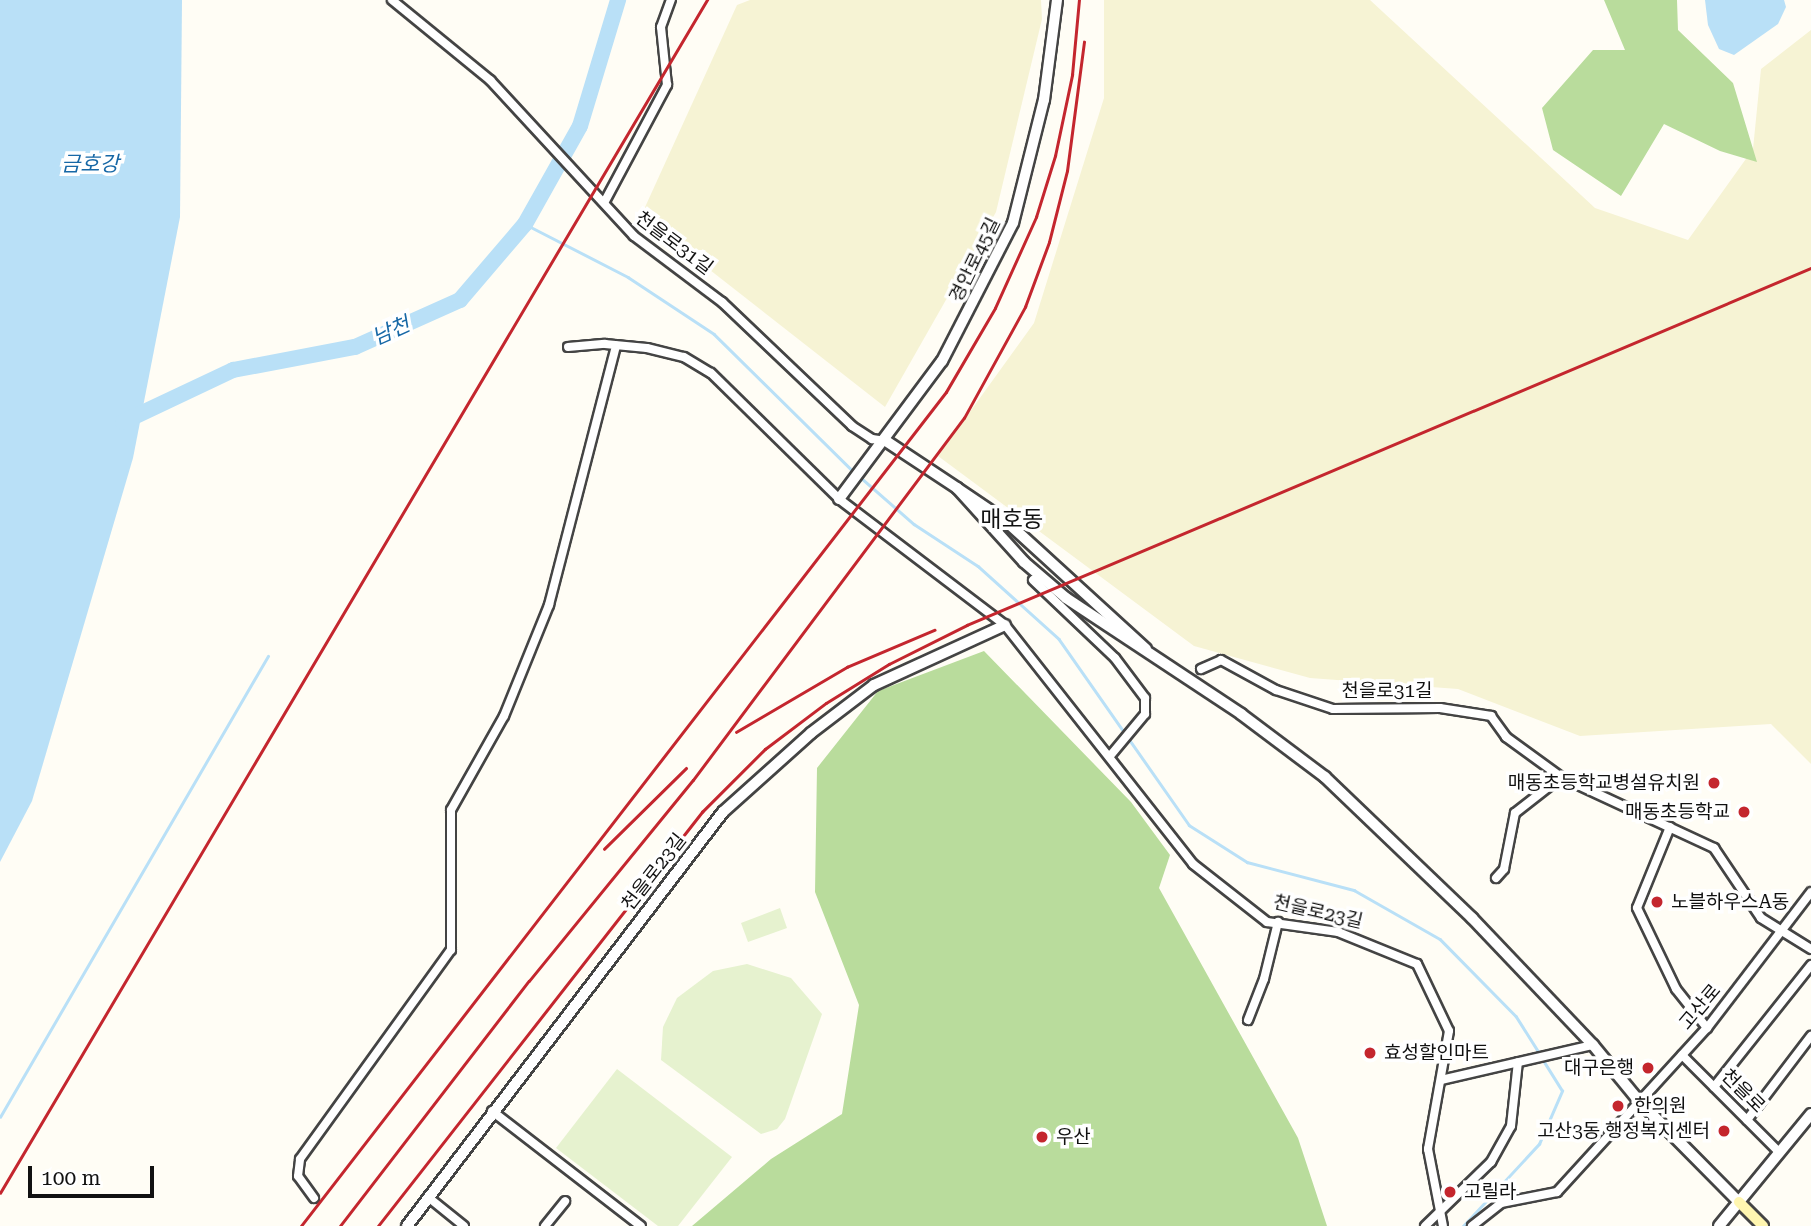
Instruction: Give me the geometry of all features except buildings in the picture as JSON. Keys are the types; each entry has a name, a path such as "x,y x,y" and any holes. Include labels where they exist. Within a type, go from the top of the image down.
{"main road":[{"path":"1739,1202 1763,1226"}],"street":[{"name":"천을로31길","path":"392,0 490,80 605,201 607,212 722,302 852,426 872,439 887,441 957,488"},
{"path":"605,201 667,85 661,27 671,0"},
{"name":"경안로45길","path":"842,494 887,441 942,361 1013,223 1044,100 1057,0"},
{"path":"314,1198 298,1176 300,1159 449,956 451,810 504,716 545,616 616,345"},
{"name":"천을로23길","path":"568,347 616,345 684,357 711,373 842,494 1005,625 1114,752 1193,864 1267,922 1338,932 1417,964 1447,1021 1448,1055 1428,1149 1441,1220"},
{"path":"957,488 1007,522 1146,649"},
{"path":"957,488 1042,578 1106,627 1146,649 1325,777 1472,918 1593,1045 1639,1101 1739,1202"},
{"path":"1033,580 1115,658 1144,698 1144,714 1114,752"},
{"name":"천을로23길","path":"407,1226 492,1111 723,812 811,733 874,685 1005,625"},
{"name":"천을로31길","path":"1201,669 1221,660 1276,690 1333,709 1440,708 1491,716 1506,737 1561,776 1714,848 1761,918 1811,949"},
{"path":"1496,878 1504,869 1515,813 1561,776"},
{"path":"1670,827 1637,908 1676,989 1707,1028"},
{"name":"고산로","path":"1472,1226 1501,1203 1557,1192 1707,1028 1811,892"},
{"path":"1248,1020 1264,979 1278,922"},
{"path":"1714,1087 1811,965"},
{"path":"1747,1119 1811,1036"},
{"path":"1441,1080 1593,1045"},
{"name":"천을로","path":"1682,1055 1779,1152"},
{"path":"1425,1226 1441,1220 1474,1184 1511,1126 1518,1062"},
{"path":"492,1111 641,1226"},
{"path":"1719,1226 1811,1114"},
{"path":"428,1197 464,1226"},
{"path":"545,1226 565,1201"}],"shaded area":[{"path":"750,0 1041,0 1042,19 996,212 885,407 641,216 737,5"},
{"path":"1104,0 1370,0 1595,208 1688,240 1753,149 1761,69 1811,30 1811,764 1771,724 1580,736 1458,689 1310,678 1194,646 938,456 1034,323 1104,98"}],"green space":[{"path":"1604,0 1677,0 1678,30 1733,83 1757,162 1720,151 1664,124 1621,196 1553,150 1542,108 1593,50 1625,50"},
{"path":"984,651 1131,802 1170,855 1159,888 1298,1138 1327,1226 692,1226 771,1159 842,1114 859,1005 815,892 817,768 878,691"},
{"path":"780,908 787,928 748,942 741,923"},
{"path":"747,964 791,978 822,1014 785,1119 777,1129 761,1134 661,1060 663,1027 677,998 713,971"},
{"path":"617,1069 732,1157 678,1226 658,1226 556,1148"}],"water":[{"name":"금호강","path":"0,0 182,0 180,217 133,458 32,801 0,862"},
{"path":"1705,0 1784,0 1786,7 1778,24 1734,55 1719,49 1708,25"}],"waterway":[{"name":"남천","path":"123,422 233,370 355,347 460,300 525,224 580,126 618,0"},
{"path":"525,224 628,277 714,334 854,472"},
{"path":"859,476 914,524 978,566 1059,639 1189,825 1247,862 1354,890 1440,939 1516,1016 1540,1054"},
{"path":"0,1117 268,656"},
{"path":"1463,1226 1539,1144 1562,1091 1543,1060"}],"railway":[{"path":"0,1193 707,0"},
{"path":"301,1226 946,392 995,308 1036,217 1055,156 1072,75 1079,0"},
{"path":"340,1226 529,981 693,780 964,418 1025,307 1049,242 1067,171 1084,42"},
{"path":"378,1226 702,812 765,749 826,703 889,664 967,625 1811,268"},
{"path":"736,732 847,667 934,630"},
{"path":"604,849 686,768"}],"place":[{"name":"매동초등학교병설유치원","path":"1714,783"},
{"name":"매동초등학교","path":"1744,812"},
{"name":"노블하우스A동","path":"1657,902"},
{"name":"효성할인마트","path":"1370,1053"},
{"name":"대구은행","path":"1648,1068"},
{"name":"한의원","path":"1618,1106"},
{"name":"고산3동 행정복지센터","path":"1724,1131"},
{"name":"우산","path":"1042,1137"},
{"name":"고릴라","path":"1450,1192"}],"district":[{"name":"매호동","path":"1012,520"}]}
